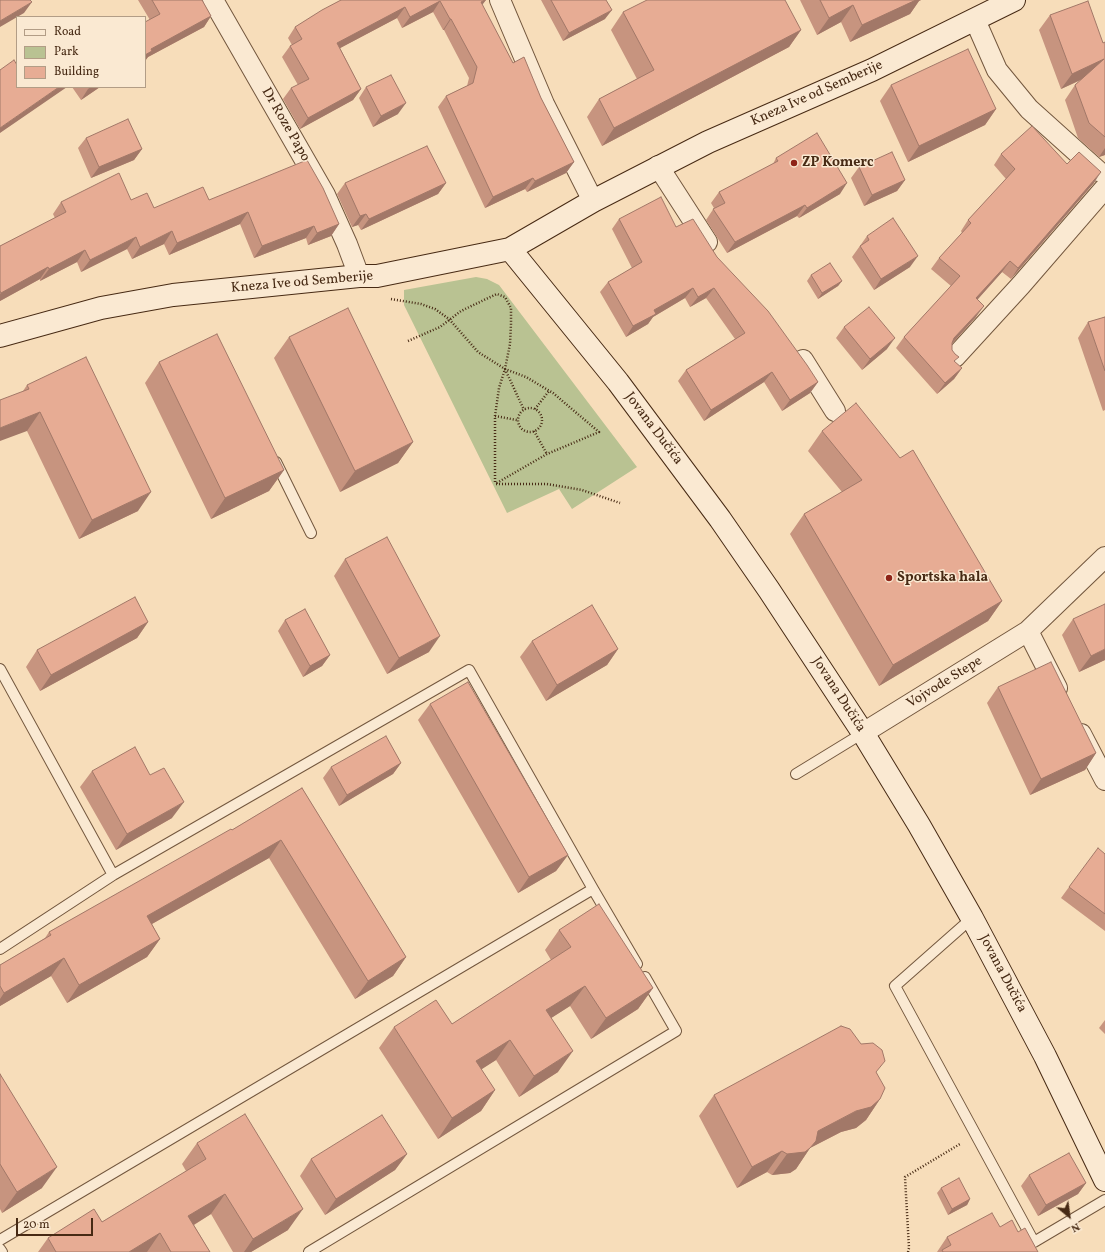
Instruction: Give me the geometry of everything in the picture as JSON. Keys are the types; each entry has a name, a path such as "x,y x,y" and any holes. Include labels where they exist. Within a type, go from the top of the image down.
{"street":[{"name":"Dr Roze Papo","path":"213,0 325,195 347,244 359,276"},
{"path":"500,0 544,104 593,201"},
{"name":"Kneza Ive od Semberije","path":"0,336 101,308 173,295 359,276 377,276 510,249 593,201 658,166 708,142 872,70 1014,0"},
{"path":"975,20 997,70 1029,109 1105,178"},
{"path":"658,166 718,260"},
{"path":"955,357 1021,285 1105,188"},
{"name":"Jovana Dučića","path":"510,249 618,382 706,500 769,590 863,733 919,825 972,918 1045,1056 1105,1180"},
{"path":"791,344 809,369 835,411"},
{"name":"Vojvode Stepe","path":"863,733 1028,631 1105,557"},
{"path":"1028,631 1105,780"}],"lane":[{"path":"273,456 311,533"},
{"path":"0,669 113,875"},
{"path":"0,949 113,875 469,670 593,889 676,1031 309,1252"},
{"path":"796,774 863,733"},
{"path":"0,1240 593,889"},
{"path":"972,918 895,986 1034,1242 1105,1200"}],"path":[{"path":"408,341 440,327 461,311 497,294 505,297 511,308 510,344 505,369 499,388 495,416 495,484"},
{"path":"390,299 420,304 435,309 449,319 478,352 505,369 526,377 549,391 576,411 599,432 547,454 495,484"},
{"path":"505,369 524,410"},
{"path":"535,409 549,391"},
{"path":"532,408 535,409 542,418 540,426 534,431 527,432 520,428 517,420 524,410 532,408"},
{"path":"495,416 517,420"},
{"path":"534,431 547,454"},
{"path":"495,484 547,484 582,490 620,503"},
{"path":"908,1252 905,1177 976,1134"}],"green space":[{"path":"476,277 487,279 499,285 637,467 572,509 559,489 507,513 404,305 404,290"}],"building":[{"path":"0,0 30,0 32,2 0,21"},
{"path":"152,0 202,0 211,16 151,49 152,51 146,54 146,21 160,14"},
{"path":"341,0 485,0 481,2 513,63 524,57 541,98 574,162 535,181 533,178 493,197 446,96 473,83 477,67 440,1 410,17 405,7 337,43 361,89 308,118 291,88 309,79 290,46 302,39 295,27"},
{"path":"551,0 606,0 612,10 569,33"},
{"path":"647,0 785,0 801,30 614,128 599,99 654,70 623,12"},
{"path":"820,0 916,0 862,25 853,5 829,18"},
{"path":"1088,1 1103,43 1105,42 1105,137 1089,123 1075,85 1104,59 1072,74 1050,15"},
{"path":"968,49 996,109 919,146 891,85"},
{"path":"14,60 16,63 16,88 58,88 0,128 0,70"},
{"path":"391,75 406,103 381,116 366,87"},
{"path":"128,119 142,149 99,167 86,138"},
{"path":"1032,126 1067,164 1079,152 1101,172 1018,268 1010,261 976,298 984,306 954,338 952,343 952,350 959,357 954,361 962,368 945,383 904,337 960,276 939,258 971,223 968,220 1015,169 1001,154"},
{"path":"817,133 847,183 807,208 805,205 735,242 713,209 725,203 719,192 778,161 776,158"},
{"path":"427,146 446,183 369,219 366,214 360,216 345,183"},
{"path":"892,152 905,180 872,195 859,167"},
{"path":"307,160 323,188 339,224 317,233 314,226 262,246 248,212 177,243 172,231 140,247 136,237 90,260 85,250 49,269 48,267 1,293 0,291 0,246 66,212 61,202 119,173 131,200 147,193 154,208 203,187 209,200"},
{"path":"661,197 676,227 693,219 717,257 768,311 818,382 790,400 772,372 711,410 686,370 745,333 714,288 698,297 693,288 654,310 656,314 633,326 608,282 642,262 619,219"},
{"path":"893,218 918,256 881,279 860,246 869,240 867,236"},
{"path":"830,263 842,281 822,293 811,275"},
{"path":"869,307 895,338 870,359 844,327"},
{"path":"348,308 413,442 355,471 289,337"},
{"path":"1105,317 1105,371 1088,322"},
{"path":"217,334 284,470 225,498 159,362"},
{"path":"86,357 151,492 92,520 40,412 0,428 0,400 29,389 27,385"},
{"name":"Sportska hala","path":"856,403 900,458 913,450 1002,601 893,665 804,514 862,480 822,431"},
{"path":"387,537 440,636 399,658 345,559"},
{"path":"135,597 148,622 51,675 37,650"},
{"path":"1105,604 1105,649 1091,656 1073,619"},
{"path":"592,605 618,649 557,685 532,641"},
{"path":"305,609 330,655 310,666 285,620"},
{"path":"1051,662 1096,753 1041,779 998,687"},
{"path":"468,682 568,855 529,877 430,704"},
{"path":"386,736 401,763 347,795 331,767"},
{"path":"135,747 150,775 164,768 184,802 127,834 92,771"},
{"path":"302,788 406,957 368,981 281,840 147,916 160,939 79,985 64,958 4,993 0,986 0,965 51,935 49,932 231,829 232,830"},
{"path":"1098,848 1105,854 1105,914 1069,887"},
{"path":"599,904 653,988 606,1018 585,986 546,1010 573,1051 534,1076 510,1040 476,1061 495,1090 452,1118 394,1027 436,1000 452,1024 571,947 559,930"},
{"path":"841,1026 850,1029 861,1044 873,1043 882,1050 885,1061 876,1072 885,1088 880,1099 871,1107 856,1111 818,1131 816,1141 805,1152 787,1154 782,1151 752,1167 714,1095"},
{"path":"0,1074 57,1167 17,1192 0,1164"},
{"path":"245,1114 303,1209 253,1239 225,1194 188,1216 210,1252 171,1252 160,1233 129,1252 56,1252 48,1238 94,1209 102,1222 206,1159 197,1143"},
{"path":"382,1115 407,1154 336,1199 311,1159"},
{"path":"1069,1153 1086,1183 1046,1205 1029,1175"},
{"path":"959,1178 970,1199 952,1209 941,1188"},
{"path":"992,1213 1000,1227 1012,1220 1018,1232 1025,1228 1038,1252 943,1252 942,1250 951,1245 947,1237"}],"place":[{"name":"ZP Komerc","path":"794,163"},
{"name":"Sportska hala","path":"889,578"}]}
